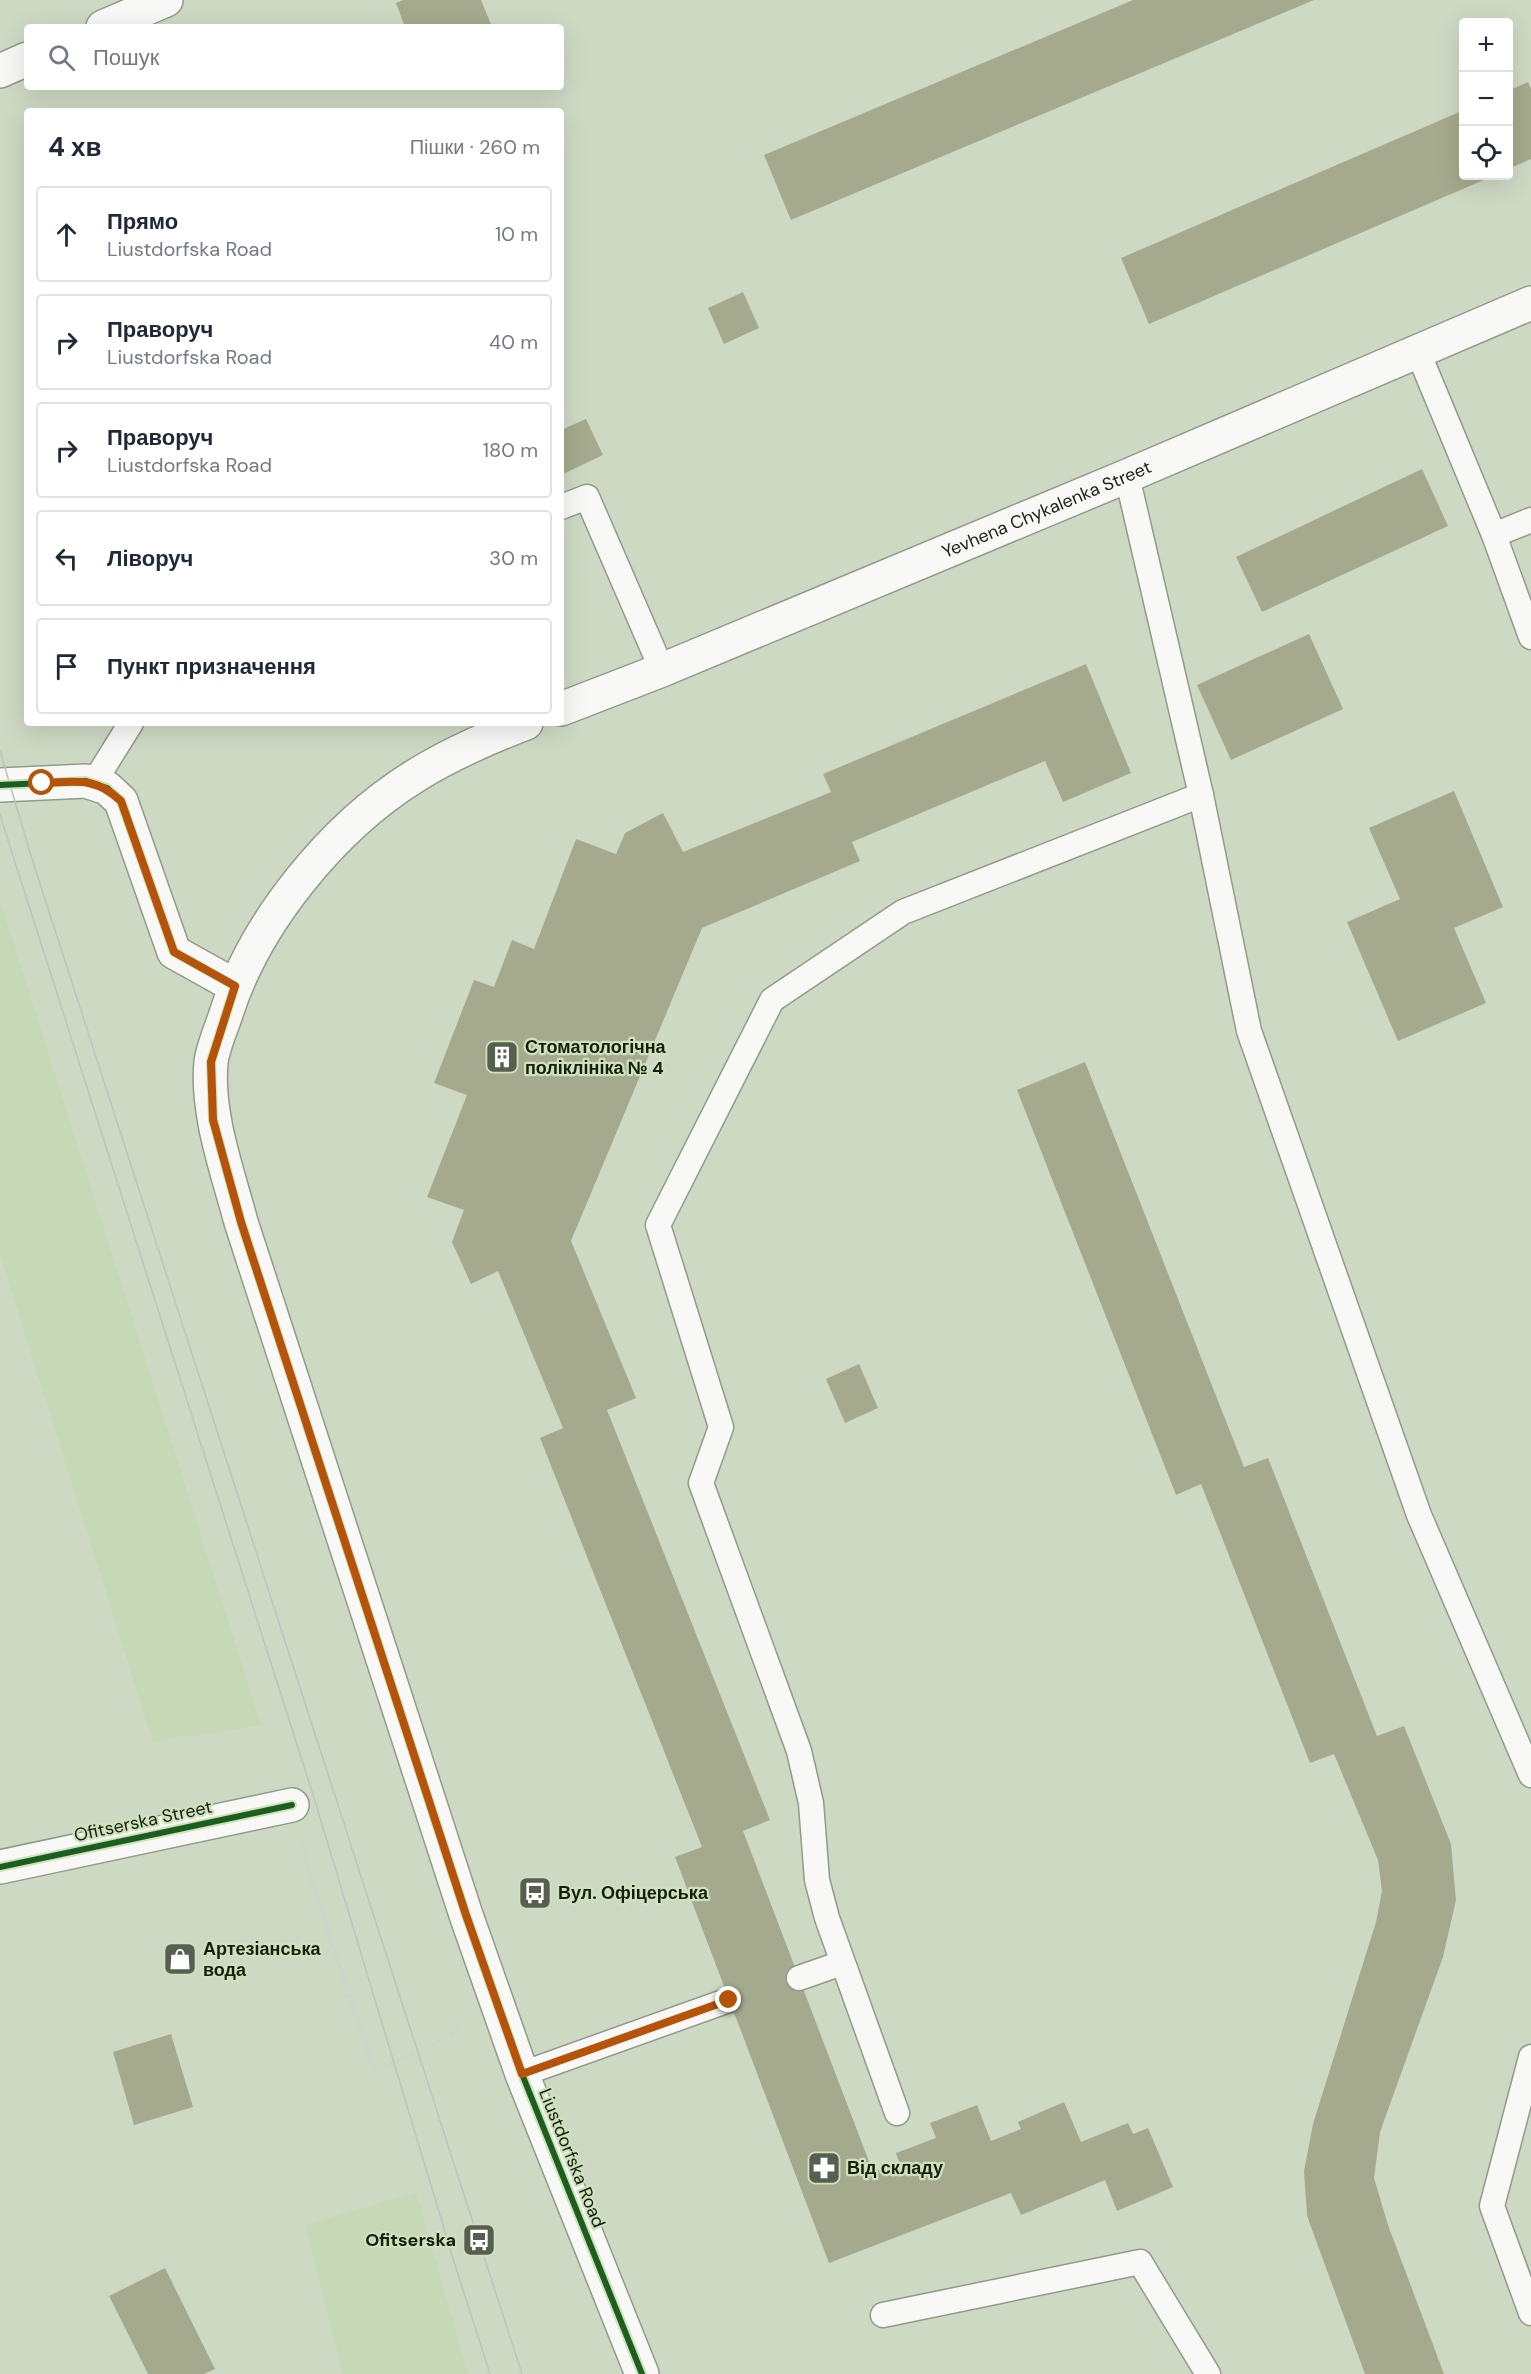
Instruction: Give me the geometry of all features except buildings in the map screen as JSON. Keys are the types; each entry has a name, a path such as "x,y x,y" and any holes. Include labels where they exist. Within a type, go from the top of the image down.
{"main road":[{"path":"110,24 166,0"},
{"path":"0,71 24,60"},
{"name":"Yevhena Chykalenka Street","path":"564,708 662,670 1127,476 1531,303"},
{"path":"0,785 86,781 107,788 121,801 174,952 235,986 268,925 310,868 359,818 414,776 472,744 518,726"},
{"name":"Liustdorfska Road","path":"235,986 211,1062 213,1120 241,1222 466,1915 522,2074 642,2374"},
{"name":"Ofitserska Street","path":"0,1867 292,1805"}],"lane":[{"path":"1418,352 1494,536 1531,637"},
{"path":"1127,476 1201,795 1249,1031 1419,1515 1531,1775"},
{"path":"564,506 587,497 662,670"},
{"path":"1494,536 1531,520"},
{"path":"93,784 129,726"},
{"path":"897,2113 842,1963 817,1880 811,1803 799,1751 701,1483 721,1427 658,1225 772,1000 903,912 1201,795"},
{"path":"799,1978 842,1963"},
{"path":"522,2074 729,2000"},
{"path":"1531,2057 1492,2206 1531,2313"},
{"path":"883,2315 1140,2262 1208,2374"}],"path":[{"path":"292,1805 317,1899 374,2070 419,2052 461,2028"}],"shaded area":[{"path":"0,900 261,1725 153,1742 0,1255"},
{"path":"416,2192 468,2374 343,2374 305,2225"}],"tram line":[{"path":"0,751 32,859 522,2374"},
{"path":"0,815 315,1801 490,2374"}],"cycle path":[{"path":"0,785 86,781 107,788 121,801 174,952 235,986 211,1061 213,1120 241,1222 466,1915 522,2074 642,2374"},
{"path":"0,1867 292,1805"}],"place":[{"name":"Стоматологічна поліклініка № 4","path":"502,1057"},
{"name":"Вул. Офіцерська","path":"535,1893"},
{"name":"Артезіанська вода","path":"180,1959"},
{"name":"Від складу","path":"824,2168"},
{"name":"Ofitserska","path":"479,2240"}],"route":[{"path":"42,783 86,781 107,788 121,801 174,952 235,986 211,1062 213,1120 241,1222 466,1915 522,2074 729,2000"}]}
